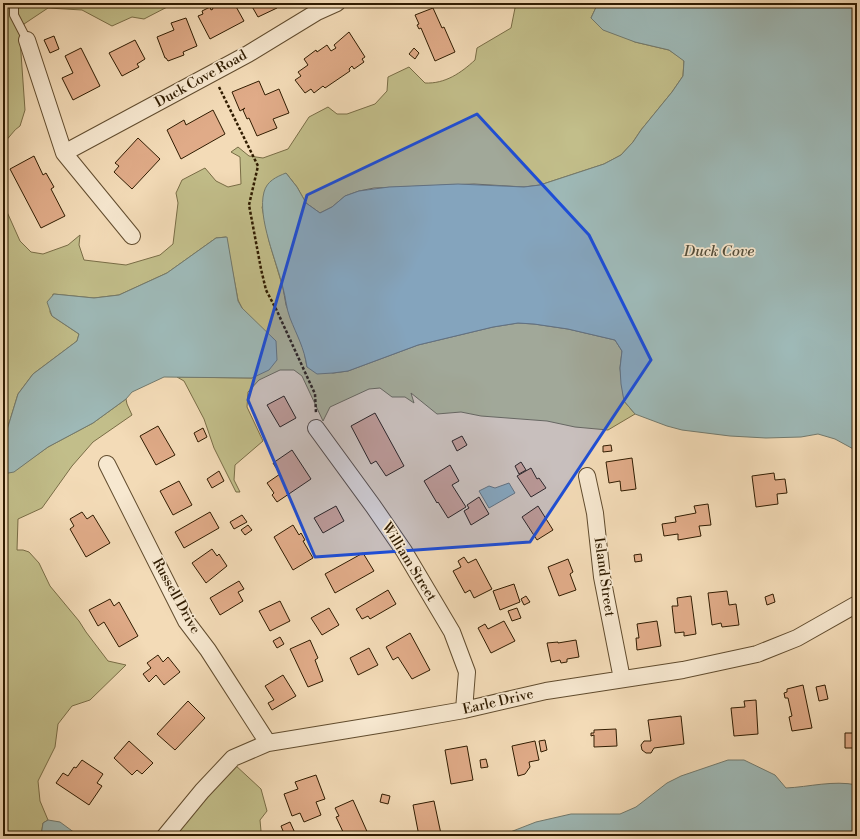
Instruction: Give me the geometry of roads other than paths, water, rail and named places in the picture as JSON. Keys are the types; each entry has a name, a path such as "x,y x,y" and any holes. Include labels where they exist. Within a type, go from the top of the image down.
{"street":[{"name":"Duck Cove Road","path":"64,153 212,74 317,12 337,3"},
{"path":"27,40 64,153 132,236"},
{"name":"William Street","path":"316,428 404,551 452,632 467,672 464,710"},
{"name":"Russell Drive","path":"107,464 186,621 208,650 268,743"},
{"name":"Island Street","path":"587,476 595,513 602,577 622,679"},
{"name":"Earle Drive","path":"164,836 202,791 233,758 268,743 464,710 546,691 683,670 757,654 797,638 857,604"}],"lane":[{"path":"14,3 14,15 27,40"}],"water":[{"name":"Duck Cove","path":"598,3 857,3 857,451 835,439 818,434 801,437 766,438 730,436 682,430 635,414 624,401 620,368 622,351 615,340 568,329 518,323 493,327 418,345 348,371 317,374 307,367 302,347 289,314 265,227 263,203 264,192 267,185 275,178 286,173 297,187 306,203 320,213 332,207 345,196 359,191 389,187 458,184 524,187 540,185 604,164 621,155 633,142 683,76 684,61 669,50 635,42 603,30 591,18"},
{"path":"227,237 238,301 242,308 276,341 277,360 269,370 252,378 164,377 132,392 126,399 93,423 48,447 14,472 3,474 3,443 18,394 33,374 77,341 79,334 52,316 47,302 54,294 94,298 119,295 167,273 216,238"},
{"path":"509,483 515,493 489,508 479,491 489,486 495,488"},
{"path":"728,760 744,760 775,775 786,788 830,783 857,785 857,836 500,836 536,822 571,814 620,814 636,807 667,783 681,776"},
{"path":"48,820 60,822 79,836 41,836 43,823"}]}
